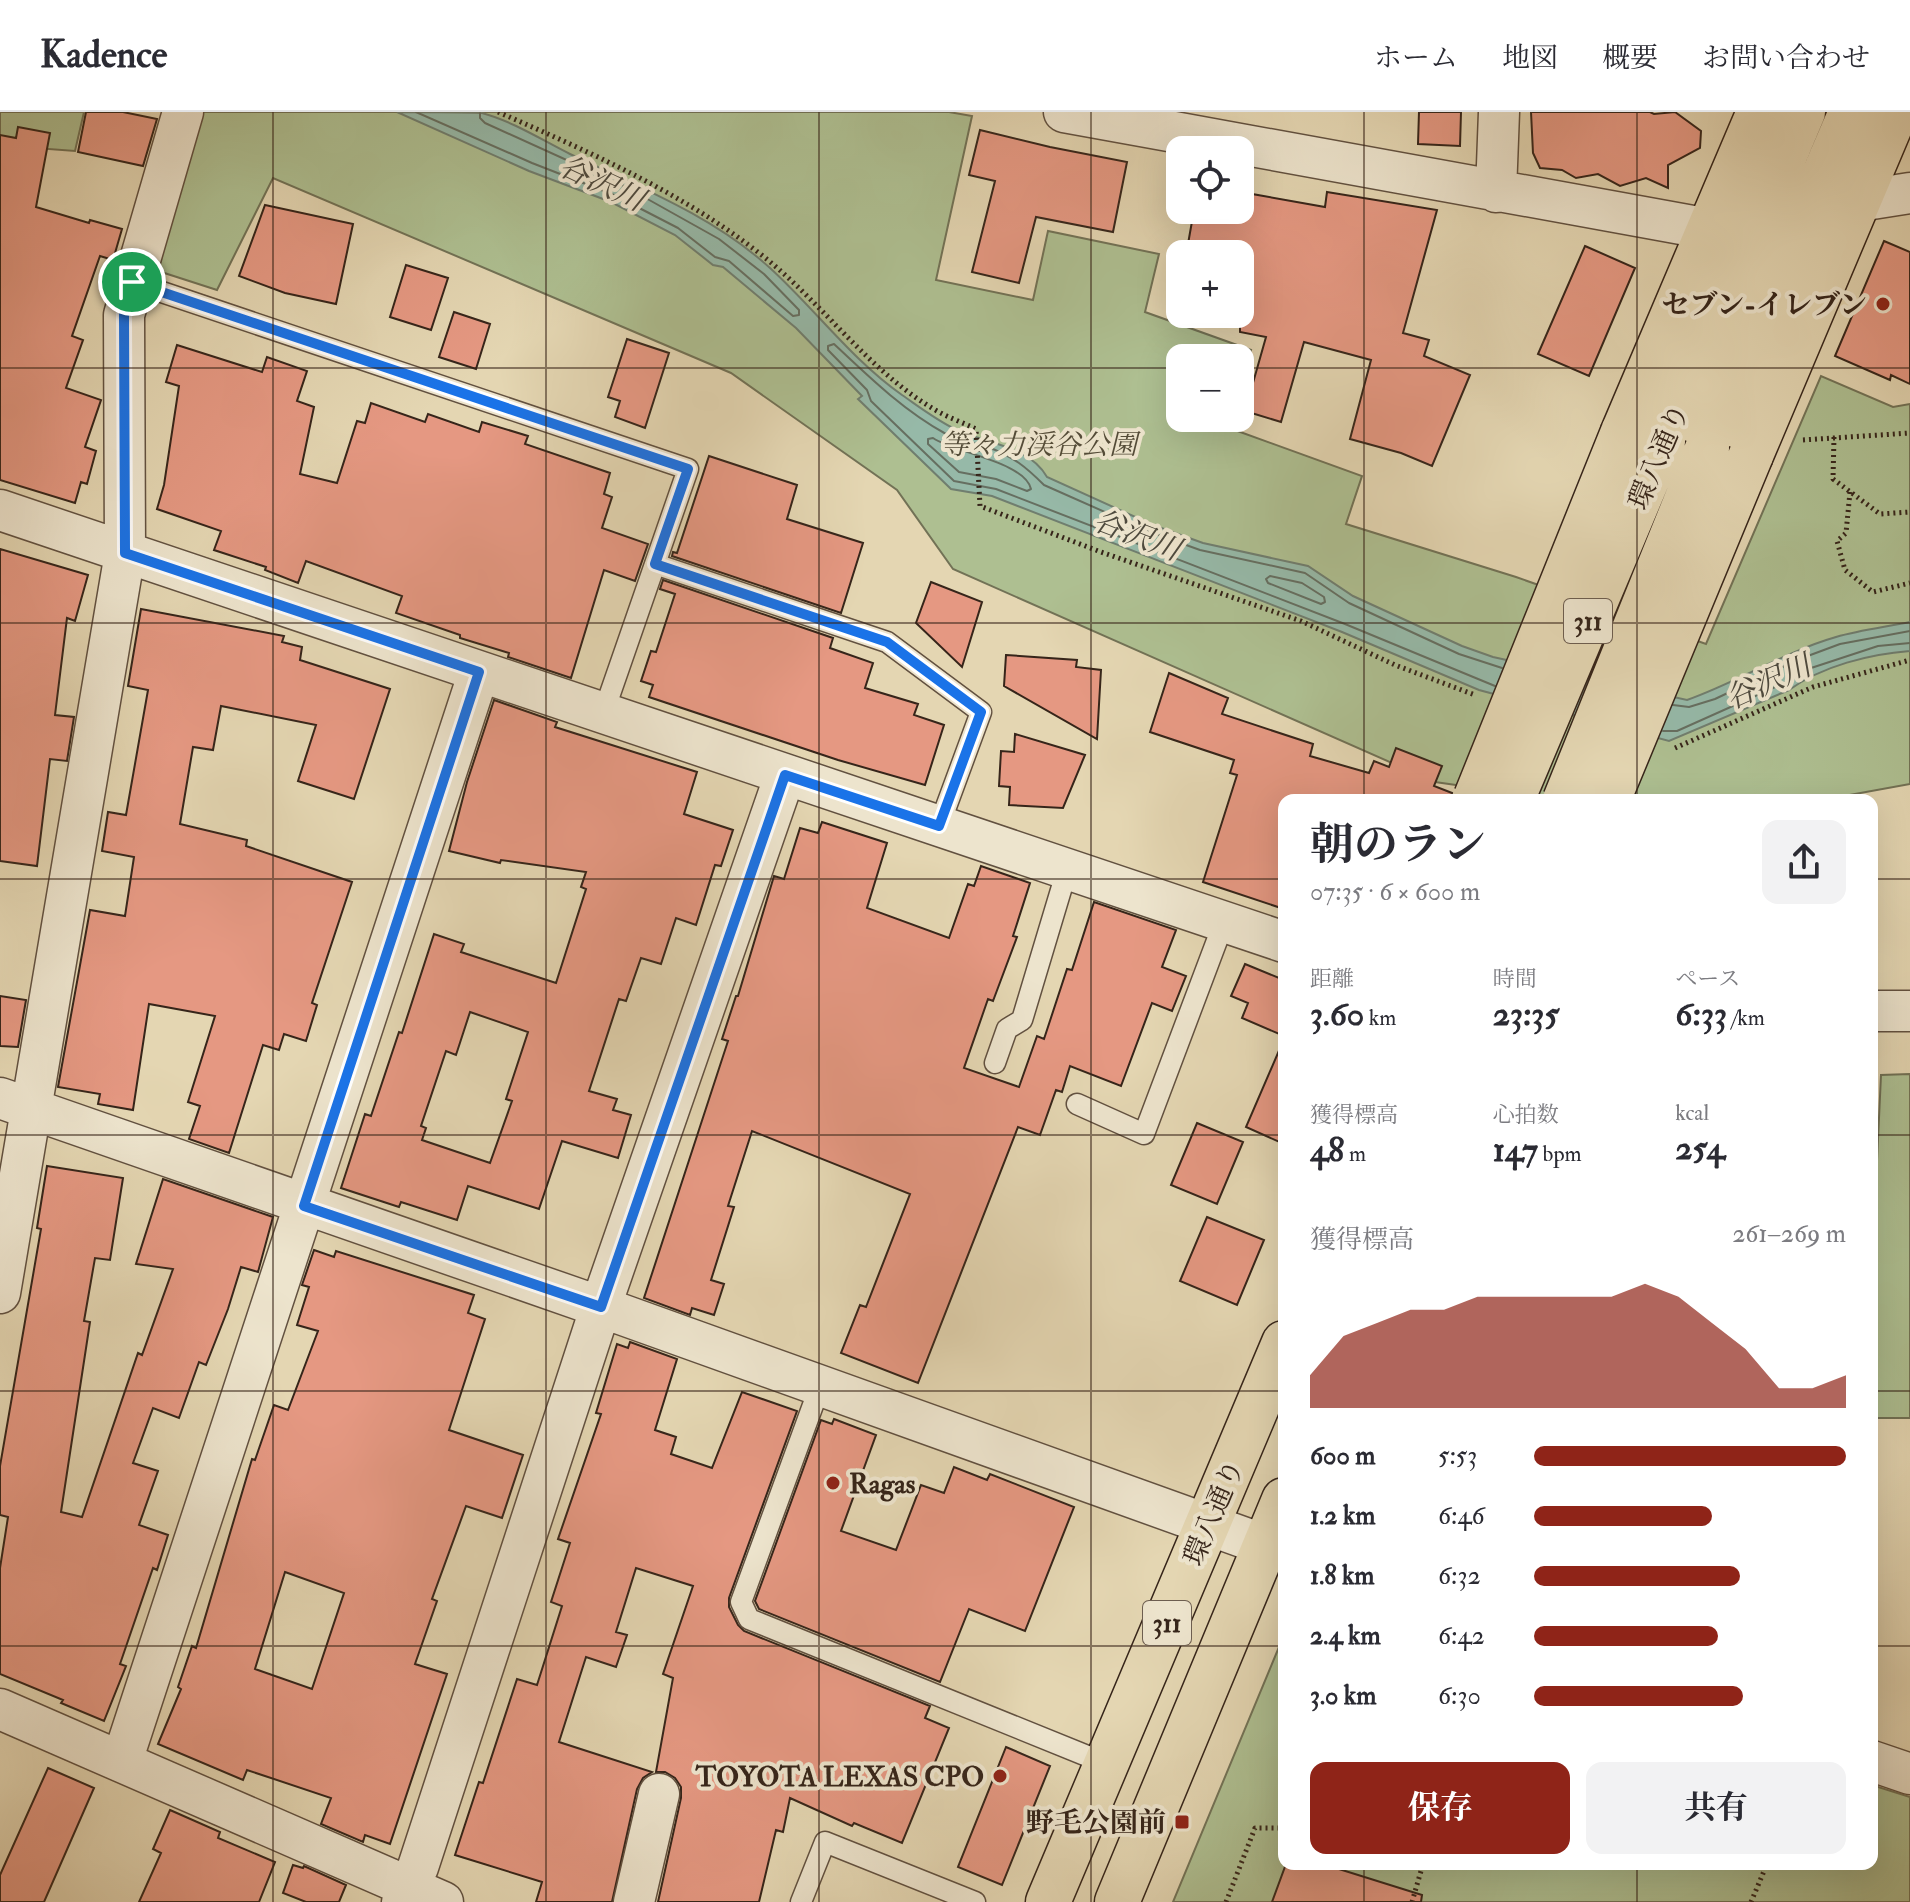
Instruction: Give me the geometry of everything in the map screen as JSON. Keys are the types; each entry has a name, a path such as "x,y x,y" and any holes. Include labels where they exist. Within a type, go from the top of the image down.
{"main road":[{"name":"311","path":"1643,437 1709,229 1759,112"},
{"name":"環八通り","path":"1490,794 1643,437 1803,112"},
{"name":"環八通り","path":"1567,794 1707,449 1851,112"},
{"path":"1610,794 1896,112"},
{"name":"環八通り","path":"1048,1902 1278,1357"},
{"name":"311","path":"1117,1902 1274,1548"}],"street":[{"path":"1064,112 1709,229"},
{"path":"1496,192 1499,112"},
{"path":"0,1293 16,1103 131,556 124,315 180,123"},
{"path":"1859,201 1910,193"},
{"path":"0,510 1278,940"},
{"path":"122,1761 479,672"},
{"path":"0,1709 122,1761 417,1897 423,1852 601,1307 785,775"},
{"path":"1878,1011 1910,1011"},
{"path":"16,1103 304,1206 601,1307 1274,1548"},
{"path":"1878,1763 1910,1774"},
{"path":"634,1902 659,1794"}],"lane":[{"path":"132,282 688,469 603,714"},
{"path":"655,564 887,642 981,712 939,826"},
{"path":"995,1063 1007,1029 1022,1020 1067,870"},
{"path":"1077,1104 1144,1134 1224,922"},
{"path":"820,1386 741,1602 749,1619 1107,1764"},
{"path":"801,1902 825,1842 975,1902"}],"path":[{"path":"498,112 557,138 707,214 770,262 886,373 932,408 976,429 980,506 1101,552 1301,621 1395,665 1490,700"},
{"path":"1795,440 1910,433"},
{"path":"1834,437 1833,479 1880,514 1910,512"},
{"path":"1850,492 1846,533 1837,541 1845,570 1873,592 1910,583"},
{"path":"1660,751 1674,748 1813,687 1890,663 1910,660"},
{"path":"1226,1902 1255,1828 1278,1828"},
{"path":"1412,1902 1421,1870"},
{"path":"1751,1902 1764,1870"}],"green space":[{"path":"0,112 84,112 75,151 22,147 0,179"},
{"name":"等々力渓谷公園","path":"197,112 949,112 972,116 936,280 1033,300 1048,231 1159,254 1145,312 1166,320 1166,328 1190,328 1234,344 1166,344 1166,432 1240,432 1362,476 1346,524 1516,577 1706,644 1821,376 1893,407 1910,404 1910,784 1855,794 1518,794 1435,782 953,569 897,490 731,373 273,178 217,290 152,269"},
{"path":"1910,1074 1910,1418 1878,1418 1878,1139 1881,1075"},
{"path":"1278,1649 1278,1870 1878,1870 1878,1787 1910,1797 1910,1902 1173,1902"}],"water":[{"name":"谷沢川","path":"397,112 482,113 493,116 649,191 700,218 748,250 787,284 884,381 946,424 1017,451 1039,466 1047,477 1153,525 1203,543 1308,566 1353,596 1462,646 1493,657 1687,700 1798,651 1854,632 1910,622 1910,651 1863,658 1831,668 1789,690 1669,741 1479,690 1342,632 992,496 951,489 858,399 862,396 796,328 723,267 713,265 675,235 611,202 529,171"}],"building":[{"path":"86,112 123,112 157,119 143,166 78,152"},
{"path":"1419,112 1461,112 1460,146 1418,144"},
{"path":"1531,112 1675,112 1701,131 1700,148 1668,165 1668,188 1646,178 1620,186 1598,174 1576,178 1562,170 1540,168 1533,153"},
{"path":"18,127 50,133 36,207 122,229 113,260 100,256 72,336 83,340 66,388 101,400 85,447 96,451 87,484 81,482 75,503 0,480 0,135 16,138"},
{"path":"980,130 1127,162 1113,232 1036,217 1019,283 972,272 995,181 969,175"},
{"path":"1327,192 1437,210 1403,333 1429,340 1424,356 1470,375 1432,466 1401,453 1350,439 1371,360 1304,342 1281,422 1254,414 1254,379 1266,337 1240,332 1240,328 1254,328 1254,240 1189,240 1192,224 1254,224 1254,194 1325,207"},
{"path":"265,205 353,224 336,304 285,293 239,276"},
{"name":"セブン-イレブン","path":"1884,241 1910,252 1910,384 1891,375 1890,380 1835,356"},
{"path":"1585,246 1635,268 1589,376 1538,354"},
{"path":"406,265 448,278 431,330 390,317"},
{"path":"454,312 490,324 476,369 439,357"},
{"path":"627,339 669,353 645,428 615,417 620,401 608,397"},
{"path":"177,345 262,372 267,357 307,371 297,401 314,407 300,474 337,483 357,421 365,423 371,403 425,422 428,414 479,432 482,422 528,436 525,444 610,473 604,494 612,497 602,528 648,544 635,581 604,570 571,678 396,613 402,596 306,561 298,583 265,570 266,567 214,550 221,531 157,509 164,485 179,386 166,382"},
{"path":"709,456 797,485 787,519 863,543 841,613 672,556 673,552 677,553"},
{"path":"0,549 88,575 75,621 67,618 55,715 74,717 67,761 50,759 37,866 0,861"},
{"path":"663,580 833,638 830,648 873,663 865,688 918,704 914,715 944,725 925,785 838,760 649,697 653,685 641,681 651,651 656,652 675,594 660,589"},
{"path":"931,582 982,602 962,667 916,623"},
{"path":"141,609 284,636 282,642 302,647 300,660 390,689 354,799 298,781 316,725 221,706 213,750 193,747 180,824 247,840 246,846 352,882 312,1003 317,1005 306,1041 284,1034 279,1050 263,1045 229,1153 189,1139 200,1106 188,1102 215,1016 149,1004 133,1110 98,1104 100,1094 58,1087 90,910 125,916 134,857 102,851 108,812 126,815 148,690 128,686"},
{"path":"1006,655 1077,660 1076,667 1101,670 1097,739 1004,686"},
{"path":"1169,673 1228,698 1222,714 1313,744 1310,756 1369,773 1374,761 1389,767 1396,748 1442,766 1434,786 1452,794 1278,794 1278,907 1203,882 1237,775 1230,773 1234,760 1150,732"},
{"path":"494,700 557,722 555,727 697,772 684,814 733,830 721,866 715,865 696,925 676,918 661,964 641,958 626,1001 619,999 589,1091 617,1099 613,1110 631,1115 618,1158 562,1141 539,1209 468,1186 457,1220 401,1202 399,1207 341,1188 365,1114 371,1116 399,1032 402,1033 434,934 464,944 461,952 556,983 586,889 581,887 586,872 501,860 500,863 449,851 467,782","holes":["470,1012 528,1032 506,1099 512,1101 490,1163 422,1140 426,1128 421,1126 446,1051 456,1055"]},
{"path":"1015,734 1085,755 1063,808 1009,805 1010,787 999,786 1001,751 1014,752"},
{"path":"822,822 887,843 867,908 949,938 968,884 974,886 981,866 1030,883 1013,936 1017,937 993,1001 988,999 964,1068 1019,1087 1037,1036 1044,1039 1067,969 1072,970 1094,902 1176,930 1162,967 1186,976 1172,1011 1152,1003 1121,1086 1070,1066 1062,1092 1056,1090 1040,1135 1018,1127 918,1383 841,1353 860,1305 866,1307 910,1194 752,1131 728,1206 734,1207 711,1280 724,1284 714,1315 692,1308 690,1315 644,1298 728,1041 722,1039 774,876 784,879 800,828 818,833"},
{"path":"1245,964 1278,978 1278,1033 1242,1018 1248,1003 1231,996"},
{"path":"0,996 26,1000 18,1047 0,1046"},
{"path":"1278,1053 1278,1141 1246,1127"},
{"path":"1197,1123 1243,1142 1217,1204 1171,1185"},
{"path":"47,1166 123,1178 110,1260 95,1258 84,1321 90,1322 61,1512 82,1517 138,1353 142,1355 173,1269 136,1264 163,1179 273,1217 258,1272 241,1267 206,1365 199,1362 179,1418 153,1408 133,1463 158,1471 139,1525 168,1535 157,1570 153,1568 120,1664 126,1666 104,1721 0,1674 0,1568 8,1517 0,1515 0,1466 41,1229 37,1228"},
{"path":"1207,1217 1264,1240 1237,1305 1180,1281"},
{"path":"314,1250 334,1257 336,1251 474,1295 468,1313 485,1319 449,1430 523,1455 502,1518 466,1506 432,1599 437,1601 415,1664 447,1674 390,1844 365,1835 363,1842 321,1824 331,1798 247,1770 243,1780 158,1744 181,1689 178,1687 192,1646 196,1648 252,1459 255,1460 274,1405 288,1410 318,1331 297,1325 309,1287 302,1285","holes":["285,1572 344,1593 312,1689 255,1669"]},
{"path":"630,1342 677,1359 655,1430 676,1437 671,1454 712,1468 742,1392 797,1411 729,1598 729,1607 738,1625 744,1631 930,1706 925,1718 949,1728 902,1843 854,1823 852,1826 790,1798 783,1832 776,1830 759,1902 658,1902 681,1798 681,1787 675,1778 665,1772 656,1772 673,1678 663,1674 693,1586 636,1568 616,1632 627,1635 616,1667 586,1657 559,1742 652,1772 643,1778 637,1789 612,1902 536,1902 542,1882 455,1855 479,1782 483,1783 517,1679 537,1685 562,1606 551,1602 570,1543 558,1539 601,1414 596,1413 617,1344 628,1348"},
{"path":"834,1419 876,1435 841,1531 896,1550 921,1485 944,1493 954,1467 987,1480 990,1474 1074,1507 1025,1631 969,1609 940,1682 759,1609 755,1601 821,1420 832,1424"},
{"path":"1006,1747 1050,1766 1002,1885 958,1867"},
{"path":"48,1768 94,1788 44,1902 0,1902 0,1875"},
{"path":"170,1810 220,1832 218,1838 275,1862 259,1902 139,1902 161,1853 153,1849"},
{"path":"293,1865 304,1866 346,1885 339,1902 306,1902 283,1893"},
{"path":"1284,1870 1342,1870 1422,1895 1421,1902 1272,1902"}],"place":[{"name":"セブン-イレブン","path":"1883,304"},
{"name":"Ragas","path":"833,1483"},
{"name":"TOYOTA LEXAS CPO","path":"1000,1776"},
{"name":"野毛公園前","path":"1182,1822"}],"route":[{"path":"132,282 688,469 655,564 887,642 981,712 939,826 785,775 601,1307 304,1206 479,672 125,553 124,315 132,282"}]}
